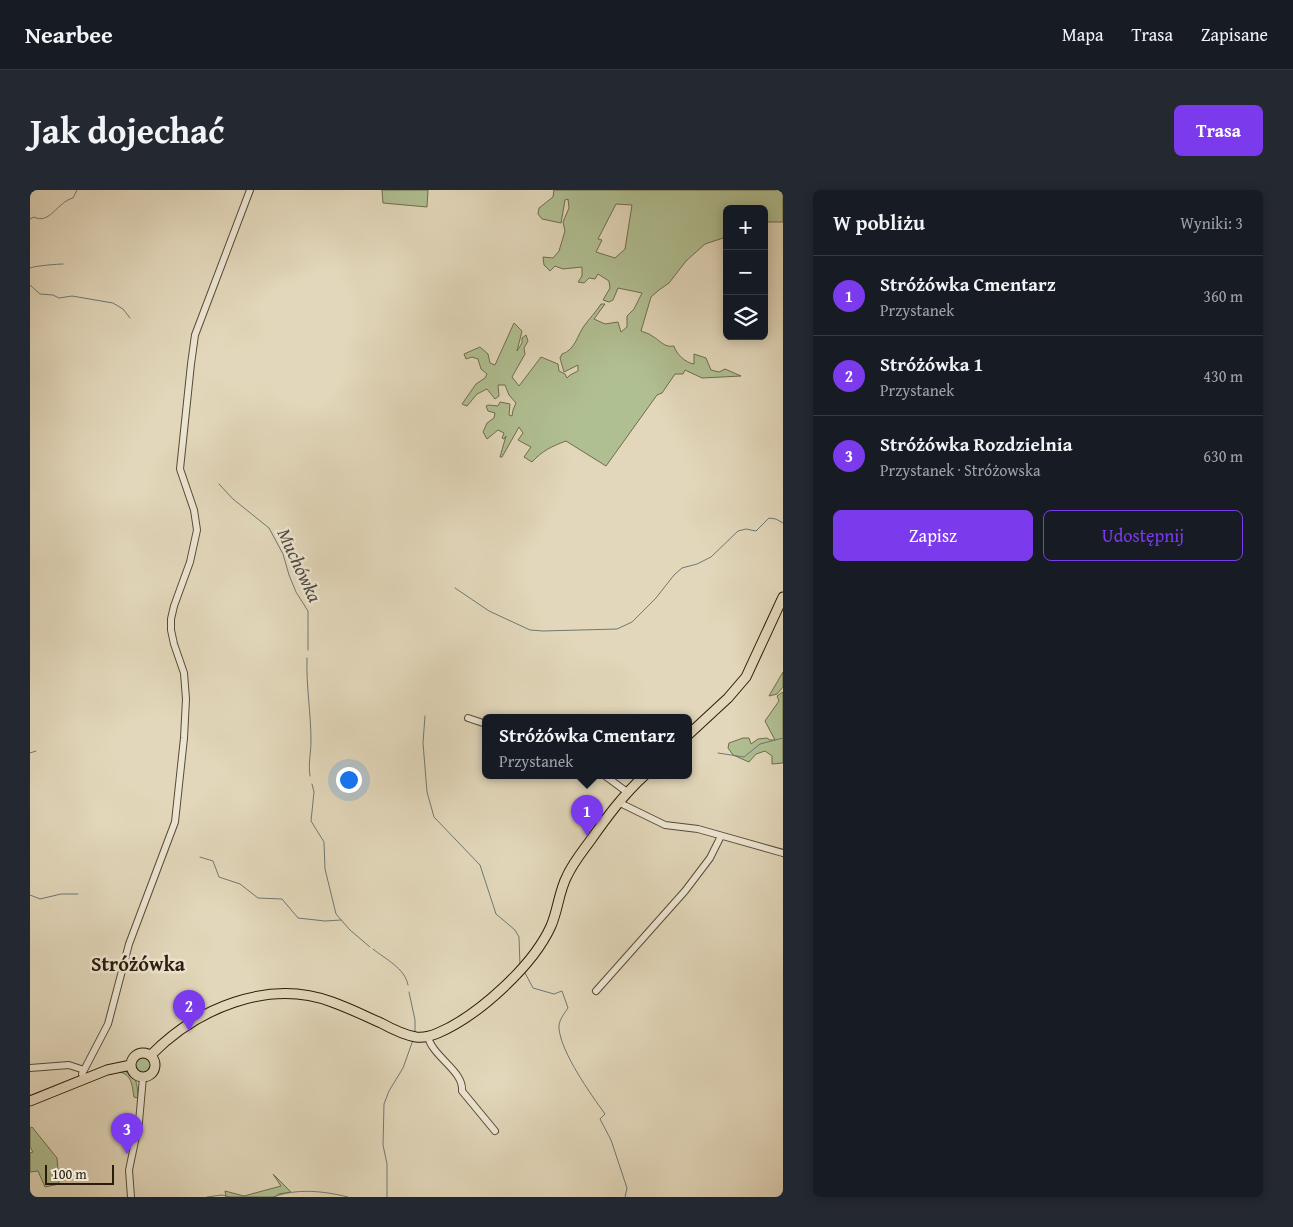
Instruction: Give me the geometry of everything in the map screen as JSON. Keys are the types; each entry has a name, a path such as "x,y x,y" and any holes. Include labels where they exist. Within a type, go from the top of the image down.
{"main road":[{"path":"692,731 728,698 746,677 783,597"},
{"path":"151,1055 174,1034 211,1011 238,1000 267,995 296,994 331,1001 414,1036 428,1037 450,1027 465,1018 498,992 522,968 543,940 551,925 566,876 618,802 641,779"},
{"path":"142,1052 151,1055 154,1059 155,1069 148,1076 143,1077 134,1074 130,1065 134,1056 142,1052"},
{"path":"30,1101 84,1075 130,1065"}],"street":[{"path":"30,1068 69,1064 84,1075 108,1024 129,944 175,822 186,699 184,673 170,630 174,606 190,562 197,530 194,510 180,469 191,357 195,335 250,190"},
{"path":"468,718 482,723"},
{"path":"609,779 627,792"},
{"path":"618,802 665,825 698,829 783,854"},
{"path":"596,991 686,891 710,858 721,836"},
{"path":"428,1037 429,1042 460,1079 462,1091 495,1131"},
{"path":"131,1197 129,1170 139,1122 143,1077"}],"green space":[{"path":"382,190 428,190 427,207 383,203"},
{"path":"554,190 783,190 783,222 768,222 768,205 723,205 723,238 705,244 686,261 669,283 651,297 641,331 650,334 665,345 674,346 679,355 688,362 694,364 694,354 706,358 711,370 719,372 725,369 741,376 702,378 685,370 683,374 675,374 662,393 657,395 606,466 566,441 548,449 532,462 524,457 531,447 518,440 523,433 519,427 502,457 500,457 506,436 504,439 502,438 504,433 498,430 487,439 483,432 487,423 494,418 495,413 488,411 486,406 498,406 500,402 510,404 509,415 512,416 516,403 509,395 505,385 498,385 499,396 495,399 487,389 477,394 467,406 462,404 476,384 485,378 487,374 481,369 478,359 472,357 466,359 464,354 480,347 488,354 490,363 495,365 514,323 522,331 517,351 522,343 522,338 526,335 528,341 524,348 525,354 512,377 519,386 541,357 558,364 559,371 565,374 567,378 578,371 578,365 564,372 560,358 562,354 573,346 584,326 601,304 605,304 594,319 605,324 618,322 621,332 627,327 627,316 634,309 642,293 618,288 613,300 609,302 603,300 610,288 609,281 598,274 595,279 589,278 584,283 578,282 582,276 582,267 563,269 555,266 550,271 544,265 543,257 553,258 559,251 565,231 563,222 569,208 568,199 565,200 561,223 542,219 538,214 539,208 553,197","holes":["616,204 632,205 625,249 615,258 596,252 602,240 598,239"]},
{"path":"783,672 783,687 777,694 769,696"},
{"path":"783,692 783,763 772,764 772,756 765,751 756,754 749,762 733,755 728,748 729,743 743,738 749,738 751,744 758,739 767,738 775,740 765,721 779,701 777,696"},
{"path":"143,1056 149,1059 152,1065 149,1071 143,1074 137,1071 134,1065 137,1059"},
{"path":"125,1071 135,1079 138,1098 134,1097 129,1077 118,1072"},
{"path":"32,1127 57,1158 59,1184 45,1187 38,1171 30,1172 30,1153 33,1152 30,1147 30,1128"},
{"path":"273,1174 291,1192 279,1194 275,1197 226,1197 225,1191 244,1196 281,1186"}],"waterway":[{"path":"30,219 34,217 40,219 49,216 67,200 73,198 77,190"},
{"path":"30,268 63,264"},
{"path":"30,285 40,294 53,295 59,298 72,296 113,303 123,309 130,318"},
{"name":"Muchówka","path":"219,484 233,499 269,528 283,554 296,592 308,611 308,650"},
{"path":"455,588 489,611 530,630 617,629 632,622 682,568 697,564 711,557 738,531 746,529 756,531 769,518 783,523"},
{"name":"Muchówka","path":"307,658 311,731 310,776"},
{"path":"425,716 423,743 427,792 434,817 480,865 496,914 515,930 519,937 520,965"},
{"path":"718,753 744,757 760,744 783,738"},
{"path":"30,753 36,751"},
{"name":"Muchówka","path":"312,784 314,792 311,821 324,842 325,869 336,914 350,930 370,947"},
{"path":"200,857 213,861 219,877 240,884 258,898 282,899 298,918 325,921 341,920"},
{"path":"30,895 40,899 61,894 78,894"},
{"name":"Muchówka","path":"373,949 399,969 408,985"},
{"path":"524,971 533,988 554,994 562,991 568,1008 559,1023 561,1039 578,1073 605,1114 600,1119 611,1140 627,1188 625,1197"},
{"name":"Muchówka","path":"409,992 415,1020 415,1034"},
{"name":"Muchówka","path":"387,1197 387,1164 383,1145 384,1104 389,1091 403,1068 413,1040"},
{"path":"273,1197 301,1191 330,1193 348,1197"},
{"path":"207,1197 222,1195 230,1197"}],"place":[{"name":"Stróżówka Cmentarz","path":"587,836"},
{"name":"Stróżówka 1","path":"189,1031"},
{"name":"Stróżówka Rozdzielnia","path":"127,1154"}],"district":[{"name":"Stróżówka","path":"138,964"}]}
